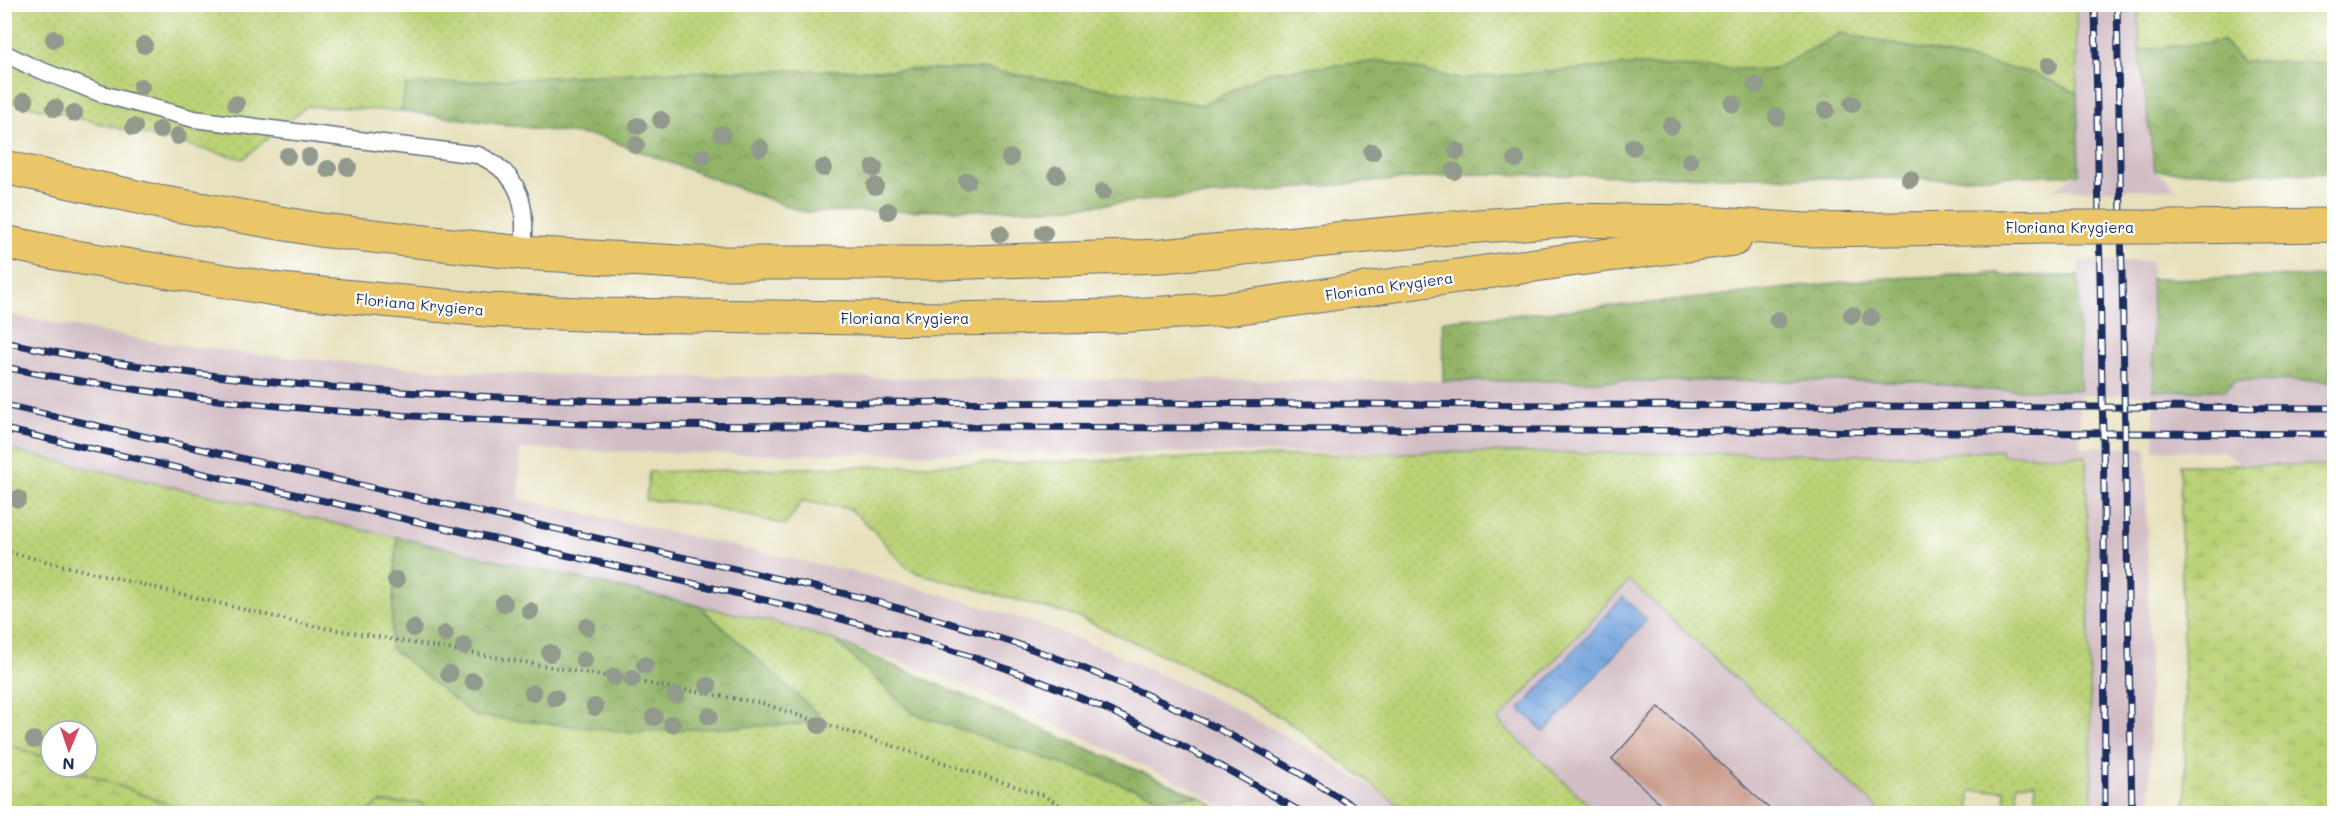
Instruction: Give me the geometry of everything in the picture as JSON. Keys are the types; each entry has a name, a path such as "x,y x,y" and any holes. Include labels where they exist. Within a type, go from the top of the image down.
{"main road":[{"name":"Floriana Krygiera","path":"4,167 81,186 250,219 388,239 523,253 696,263 824,265 1162,256 1449,228 1568,220 1691,222 1806,230 2334,225"},
{"name":"Floriana Krygiera","path":"4,242 76,257 281,290 486,310 604,315 949,319 1115,316 1227,309 1570,260 1806,230"}],"lane":[{"path":"4,53 30,66 102,94 194,119 478,154 505,171 518,190 525,215 523,253"}],"path":[{"path":"4,551 308,625 760,703 1042,795 1076,813"}],"shaded area":[{"path":"2076,5 2138,5 2139,50 2155,171 2178,189 2052,190 2079,173"},
{"path":"2078,261 2151,261 2154,391 2235,380 2334,381 2334,465 2239,464 2224,451 2154,450 2154,395 2080,395 2080,447 2146,447 2151,814 2092,813 2085,456 2001,455 2000,450 1912,455 1444,452 731,454 520,449 518,499 876,577 965,601 1034,623 1103,648 1232,707 1299,743 1414,813 1235,814 1188,786 1006,702 935,674 772,622 5,449 5,314 144,340 251,354 447,371 588,376 1914,381 1987,390 2080,390"},
{"path":"1629,580 1883,813 1598,813 1498,722"}],"green space":[{"path":"5,4 2076,5 2077,93 2033,73 1841,33 1773,70 1634,65 1459,79 1382,61 1269,72 1203,105 982,69 654,72 407,85 401,111 307,106 243,159 5,100"},
{"path":"2138,5 2334,5 2334,63 2242,61 2223,41 2139,50"},
{"path":"1841,33 2033,73 2077,93 2079,174 1931,179 1468,174 1047,209 803,212 601,137 401,111 406,85 654,72 982,69 1203,105 1269,72 1382,61 1459,79 1634,65 1773,70"},
{"path":"2223,41 2242,61 2334,63 2334,174 2155,171 2139,50"},
{"path":"1999,273 2000,275 2078,276 2080,390 1987,390 1914,381 1443,381 1442,321 1661,302 1872,279"},
{"path":"2334,276 2334,381 2235,380 2226,390 2154,391 2151,279"},
{"path":"4,449 772,622 836,641 1200,797 1225,813 420,813 423,803 379,803 366,814 191,813 99,778 99,719 39,719 39,756 5,743"},
{"path":"2001,450 2001,455 2086,456 2092,813 2036,813 2035,783 2017,784 2018,813 2006,813 2005,790 1970,791 1970,813 1883,813 1629,580 1498,721 1598,813 1410,813 1294,726 1249,698 1181,663 1075,616 918,573 906,567 869,526 850,509 802,501 786,525 699,504 646,500 649,472 1444,452 1911,455"},
{"path":"2180,465 2334,465 2334,813 2186,813"},
{"path":"397,537 699,606 828,723 630,732 475,716 390,648"},
{"path":"836,641 1200,797 1161,798 912,713"},
{"path":"4,743 39,756 39,779 99,778 191,813 5,813"},
{"path":"379,803 424,803 420,813 366,813"}],"water":[{"path":"1623,597 1647,620 1544,732 1520,709"}],"building":[{"path":"1659,707 1775,814 1672,814 1612,759"}],"railway":[{"path":"2095,4 2104,493 2105,814"},
{"path":"2117,4 2132,814"},
{"path":"4,342 79,356 230,378 382,391 611,401 2334,408"},
{"path":"4,367 80,381 232,402 462,419 616,425 2334,434"},
{"path":"4,405 864,598 966,628 1070,663 1200,720 1284,765 1365,814"},
{"path":"4,429 749,596 944,648 1037,680 1129,720 1218,765 1304,814"}]}
